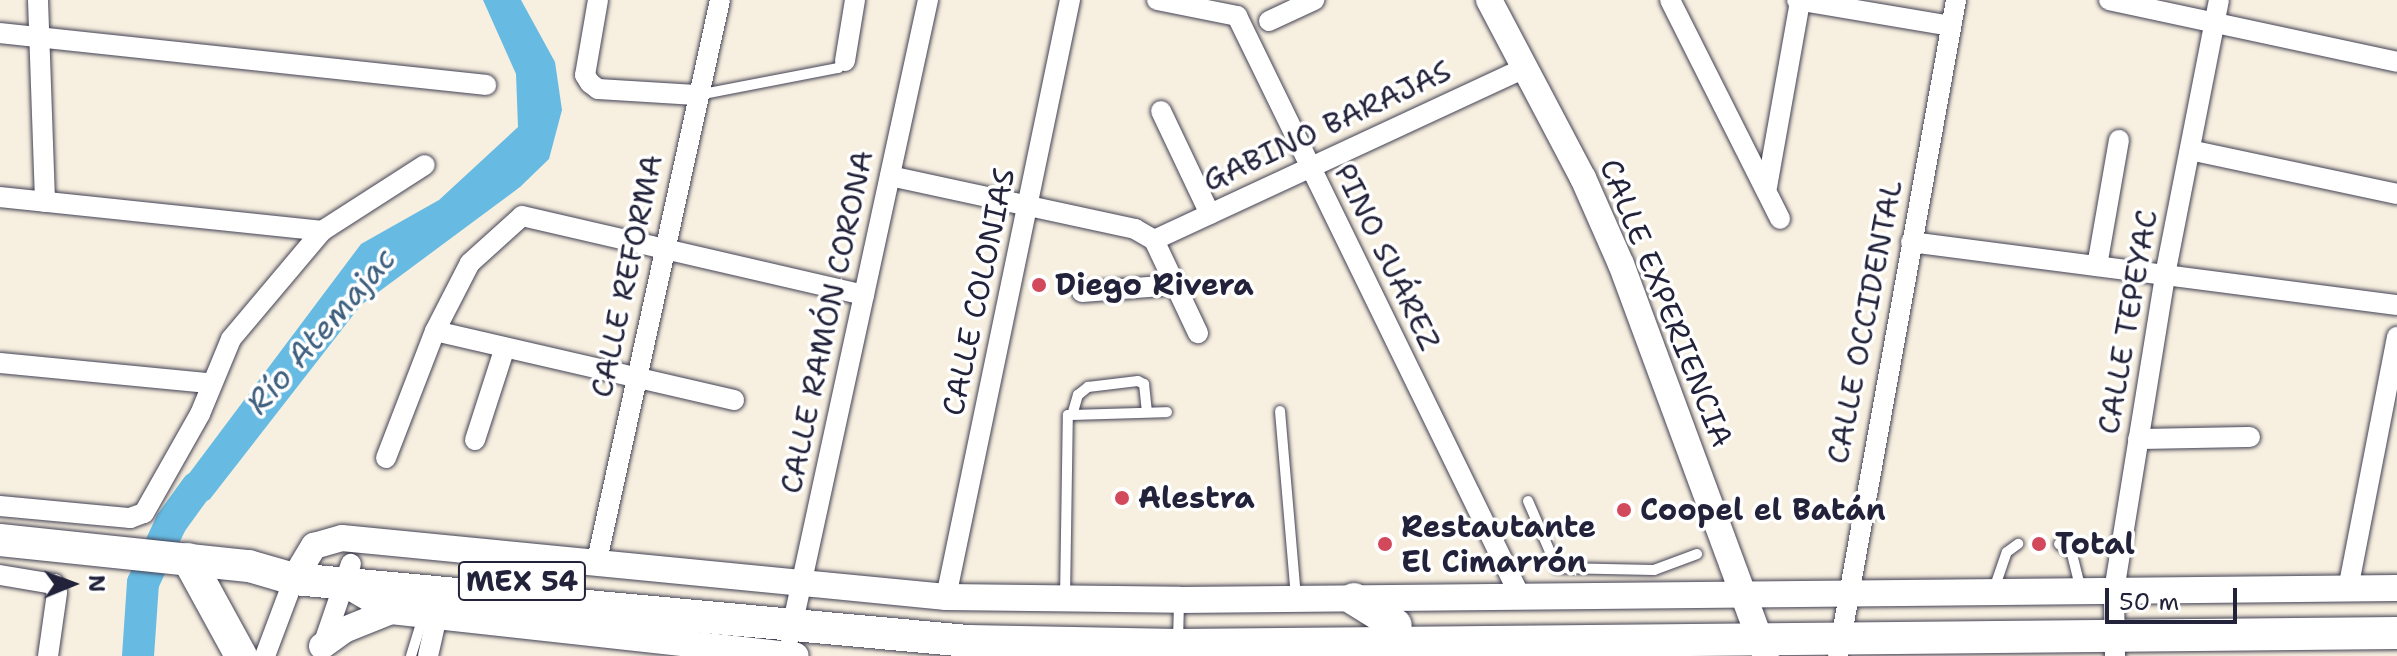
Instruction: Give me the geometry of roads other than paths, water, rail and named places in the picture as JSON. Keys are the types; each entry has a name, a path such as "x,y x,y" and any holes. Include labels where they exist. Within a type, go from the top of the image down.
{"main road":[{"name":"MEX 54","path":"0,540 348,574 940,648 1179,632 1396,625 1757,628"},
{"path":"185,559 241,656"},
{"path":"1354,599 1396,625"},
{"name":"MEX 54","path":"793,632 967,621 1179,632 2115,625 2397,615"},
{"name":"MEX 54","path":"2115,625 2397,633"}],"street":[{"path":"38,0 45,202"},
{"path":"598,0 585,75 598,89 696,95"},
{"name":"CALLE REFORMA","path":"596,565 696,95 720,0"},
{"path":"845,61 855,0"},
{"name":"CALLE RAMÓN CORONA","path":"793,632 928,0"},
{"name":"CALLE COLONIAS","path":"946,597 1070,0"},
{"name":"PINO SUÁREZ","path":"1157,0 1237,16 1520,596"},
{"path":"1269,21 1314,0"},
{"name":"CALLE EXPERIENCIA","path":"1489,0 1621,264 1757,628"},
{"path":"1670,0 1767,187 1780,219"},
{"path":"1767,187 1798,0 1951,26"},
{"name":"CALLE OCCIDENTAL","path":"1841,627 1956,0"},
{"path":"2109,0 2397,62"},
{"name":"CALLE TEPEYAC","path":"2115,625 2138,439 2165,275 2219,0"},
{"path":"0,33 486,85"},
{"name":"GABINO BARAJAS","path":"1154,240 1525,68"},
{"path":"1161,111 1210,214"},
{"path":"2097,266 2119,140"},
{"path":"2190,150 2397,194"},
{"path":"0,506 130,518 144,513 200,414 209,383 231,339 322,231 425,165"},
{"path":"890,176 1135,229 1154,240 1198,333"},
{"path":"0,197 322,231"},
{"path":"386,458 435,331 470,263 522,216 864,295"},
{"path":"1911,242 2397,305"},
{"path":"1082,292 1175,285"},
{"path":"435,331 504,350 734,400"},
{"path":"2348,589 2397,337"},
{"path":"475,440 504,350"},
{"path":"0,363 209,383"},
{"path":"2138,439 2250,437"},
{"path":"265,656 298,569 314,546 342,538 596,565 793,632"},
{"path":"1698,594 1717,570 1727,544"},
{"path":"320,651 348,574 391,611"},
{"path":"0,575 46,578 54,584 57,593 48,656"},
{"path":"320,651 361,620 391,611 430,616 793,632 946,597 1065,599 1179,632 1297,599 1520,596 1655,582 1698,594 1757,628 1841,627 1993,592 2082,591 2115,625 2348,589 2397,588"},
{"path":"428,656 430,616"}],"lane":[{"path":"696,95 838,68 845,61"},
{"path":"1065,599 1066,420 1073,412 1078,395 1088,387 1138,381 1144,384 1147,412"},
{"path":"1280,411 1297,599"},
{"path":"1073,412 1167,412"},
{"path":"1528,501 1557,568 1655,582 1697,554"},
{"path":"1993,592 2007,552 2018,544"},
{"path":"2059,544 2072,554 2082,591"},
{"path":"411,656 430,616"}],"water":[{"path":"483,0 521,0 555,62 562,110 549,159 520,187 361,305 210,499 171,523 182,483 361,244 439,200 518,127 516,74"}],"waterway":[{"name":"Río Atemajac","path":"138,656 143,583 171,523 197,487"}],"place":[{"name":"Diego Rivera","path":"1039,285"},
{"name":"Alestra","path":"1122,498"},
{"name":"Coopel el Batán","path":"1624,510"},
{"name":"Restautante El Cimarrón","path":"1385,544"},
{"name":"Total","path":"2039,544"}]}
